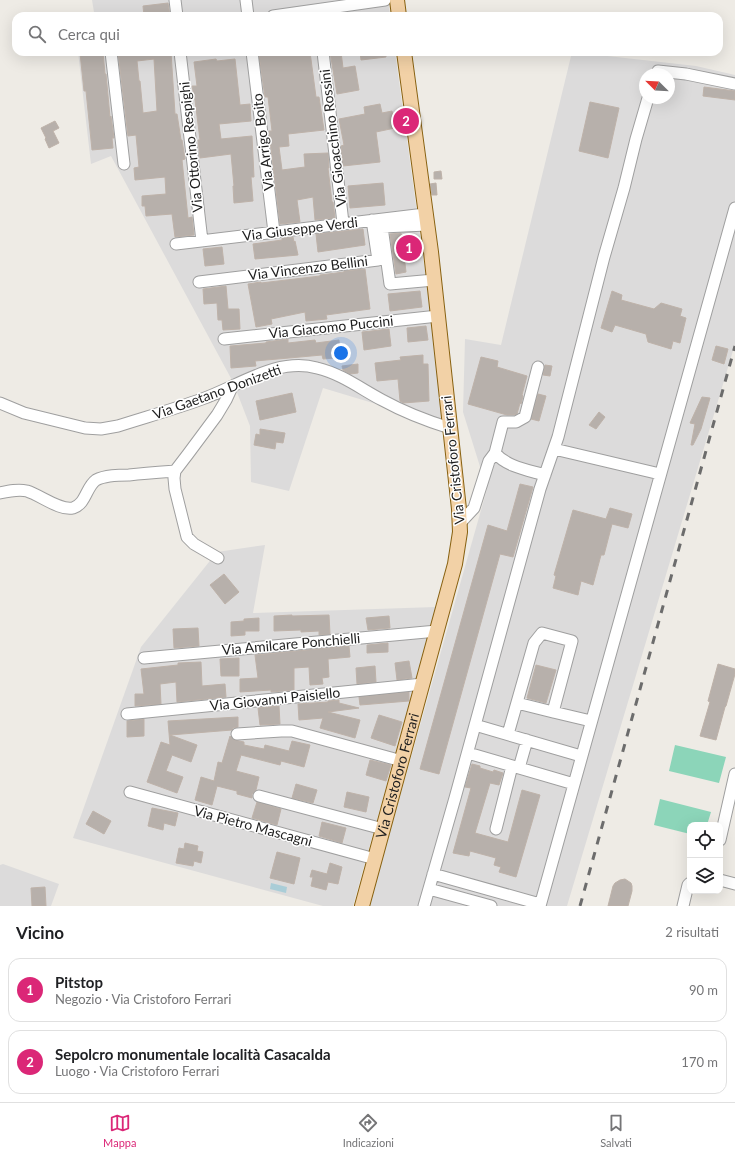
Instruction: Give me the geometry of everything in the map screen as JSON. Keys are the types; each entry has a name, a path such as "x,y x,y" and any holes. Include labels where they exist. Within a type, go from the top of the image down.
{"main road":[{"path":"397,0 398,12"},
{"name":"Via Cristoforo Ferrari","path":"362,906 458,551 460,523 434,280 405,56"}],"street":[{"path":"176,0 177,12"},
{"path":"246,0 248,12"},
{"path":"299,12 385,0"},
{"path":"111,56 124,164"},
{"name":"Via Ottorino Respighi","path":"180,56 202,241"},
{"name":"Via Arrigo Boito","path":"252,56 274,232"},
{"name":"Via Gioacchino Rossini","path":"323,56 343,223"},
{"path":"675,73 735,84"},
{"path":"424,906 468,753 540,489 558,437 602,265 646,104"},
{"path":"433,874 540,905 735,208"},
{"path":"426,219 382,227 390,284 434,280"},
{"name":"Via Giuseppe Verdi","path":"176,244 372,220 426,219"},
{"name":"Via Vincenzo Bellini","path":"199,282 378,260 372,220"},
{"name":"Via Giacomo Puccini","path":"224,339 438,316"},
{"name":"Via Gaetano Donizetti","path":"0,404 81,427 101,429 118,426 187,404 232,388 261,373 294,366 316,368 336,374 404,411 450,428"},
{"path":"460,523 474,508 489,461 495,453 503,422 516,422 525,417 538,367"},
{"path":"218,558 186,538 174,489 174,482 175,471 217,415 232,388"},
{"path":"554,449 660,474"},
{"path":"495,453 500,459 520,468 545,475"},
{"path":"0,493 13,490 24,491 33,493 60,506 71,508 76,507 81,502 92,484 99,479 115,476 175,471"},
{"name":"Via Amilcare Ponchielli","path":"144,658 437,631"},
{"path":"508,734 534,643 542,633 572,641 553,712"},
{"name":"Via Giovanni Paisiello","path":"127,714 423,684"},
{"path":"517,703 591,721"},
{"path":"475,725 581,756"},
{"path":"236,734 292,731 402,761"},
{"path":"496,829 516,767 527,740"},
{"path":"468,753 574,784"},
{"path":"723,827 735,774"},
{"name":"Via Pietro Mascagni","path":"130,792 375,859"},
{"path":"259,796 383,829"},
{"path":"723,881 735,884"},
{"path":"429,889 491,906"},
{"path":"683,906 687,889"}],"shaded area":[{"path":"92,0 388,0 390,12 94,12"},
{"path":"78,56 396,56 446,425 323,388 289,491 251,482 250,426 233,382 111,156 91,164"},
{"path":"571,56 607,56 696,66 735,75 735,344 567,906 369,906 487,489 463,412 465,339 501,345"},
{"path":"265,545 253,613 436,607 353,906 323,906 73,838 141,647 217,552"},
{"path":"3,864 59,884 51,906 0,906 0,865"}],"green space":[{"path":"675,745 726,757 719,783 669,771"},
{"path":"660,799 711,812 708,822 687,822 687,833 654,825"}],"water":[{"path":"271,883 287,887 286,893 270,889"}],"building":[{"path":"168,3 169,12 144,12 143,6"},
{"path":"80,56 103,56 110,117 111,116 114,138 112,138 113,148 92,150 86,91 84,91"},
{"path":"118,56 171,56 175,114 177,114 185,159 182,160 188,218 192,217 194,235 175,237 172,214 146,216 145,206 142,206 142,196 166,194 165,177 135,180 134,168 139,167 136,135 128,136","holes":["154,59 157,111 143,113 137,61"]},
{"path":"259,56 311,56 316,97 319,97 324,130 288,134 289,146 279,147 282,170 305,167 304,154 328,153 328,168 335,218 315,220 313,197 297,200 300,222 280,224 269,131 272,131 268,97 265,97"},
{"path":"331,56 342,56 343,68 355,66 359,90 337,94"},
{"path":"360,56 386,56 386,57 361,60"},
{"path":"216,59 217,61 235,59 240,105 250,104 251,121 219,124 221,139 252,136 254,177 251,177 253,201 234,203 231,154 200,158 198,140 200,140 192,86 197,86 194,62"},
{"path":"704,87 735,91 735,100 703,96"},
{"path":"590,102 619,108 608,158 579,151"},
{"path":"380,104 382,113 392,111 395,128 376,132 380,162 343,166 341,146 344,145 339,119 365,114 364,107"},
{"path":"55,121 59,128 53,131 59,143 49,148 41,128"},
{"path":"441,171 442,179 434,179 434,172"},
{"path":"383,183 385,205 350,208 348,186"},
{"path":"436,183 437,195 432,195 430,184"},
{"path":"363,229 365,245 318,252 316,234"},
{"path":"401,233 402,242 414,241 416,253 404,255 406,272 396,274 390,234"},
{"path":"293,237 298,255 255,259 253,244"},
{"path":"222,247 224,264 205,266 203,249"},
{"path":"365,269 370,309 326,315 327,319 306,321 305,312 271,319 272,324 256,327 248,284 320,276 344,271"},
{"path":"226,286 228,309 239,309 240,329 223,330 222,320 218,320 217,303 204,304 203,289"},
{"path":"420,291 422,307 390,311 388,294"},
{"path":"612,291 622,295 621,300 654,309 661,303 682,309 680,316 686,318 680,343 673,341 671,349 648,342 646,334 615,325 612,332 601,328"},
{"path":"426,326 428,340 408,342 407,328"},
{"path":"389,329 391,346 364,350 362,332"},
{"path":"288,339 288,343 315,340 316,343 339,340 340,353 334,354 335,358 323,359 322,355 255,361 256,366 231,368 230,346 266,343"},
{"path":"716,346 728,349 724,364 712,360"},
{"path":"423,355 423,364 428,364 429,401 403,403 400,401 398,379 377,381 375,363 401,360 400,357"},
{"path":"481,357 498,361 497,367 527,376 521,404 520,403 517,414 507,415 468,404"},
{"path":"358,364 358,373 350,374 343,370 342,366"},
{"path":"545,365 552,366 550,376 543,375"},
{"path":"292,393 296,412 260,420 256,401"},
{"path":"538,394 546,396 539,421 531,419"},
{"path":"702,397 710,398 701,429 693,445 691,445 695,424 690,423"},
{"path":"599,412 605,417 596,429 589,425"},
{"path":"260,429 285,433 283,443 276,442 275,449 254,445 256,434 260,435"},
{"path":"520,484 533,487 513,557 500,554 439,774 420,769 488,525 507,531"},
{"path":"610,508 632,514 628,528 612,524 604,555 601,555 593,585 581,581 578,595 553,588 556,576 554,575 573,510 606,519"},
{"path":"224,574 239,592 225,604 210,585"},
{"path":"329,615 330,634 319,635 319,631 301,632 301,630 274,631 274,616"},
{"path":"389,616 390,628 368,630 366,618"},
{"path":"259,618 259,631 245,631 245,635 231,636 231,622"},
{"path":"198,628 199,646 174,648 173,629"},
{"path":"388,643 388,652 367,653 367,645"},
{"path":"349,646 350,657 328,659 329,677 322,678 323,684 310,685 309,667 294,668 294,690 240,692 240,679 258,678 255,655"},
{"path":"239,658 239,676 221,676 220,659"},
{"path":"409,661 412,678 397,680 395,663"},
{"path":"201,662 202,686 225,684 226,697 177,702 176,682 160,684 161,704 135,706 135,694 144,694 141,669 178,665 178,663"},
{"path":"718,664 735,669 735,674 716,740 700,736 710,702 708,701"},
{"path":"536,665 556,670 546,703 527,698"},
{"path":"375,666 376,682 357,684 356,668"},
{"path":"409,692 409,701 360,705 359,697"},
{"path":"339,700 339,703 359,708 328,712 360,720 355,738 320,728 323,718 299,720 298,704"},
{"path":"279,706 280,724 260,725 258,708"},
{"path":"379,715 402,722 395,746 371,738"},
{"path":"238,717 238,727 233,728 232,730 170,735 197,745 191,762 172,755 166,771 183,777 177,793 147,782 161,742 170,745 168,721"},
{"path":"144,719 144,736 127,737 127,721"},
{"path":"230,736 234,740 244,742 244,745 264,749 265,745 289,751 292,741 310,745 304,767 281,761 280,765 241,755 236,771 259,777 256,790 252,794 252,798 237,794 237,791 217,786 212,805 195,800 201,777 214,781 218,762 222,763"},
{"path":"370,760 391,765 386,781 366,775"},
{"path":"472,764 493,772 494,770 503,773 499,785 490,783 475,833 508,842 522,790 540,795 516,877 499,872 501,867 494,865 496,858 470,851 469,856 453,853 471,788 465,787"},
{"path":"296,784 317,790 313,803 292,798"},
{"path":"347,792 369,797 366,812 344,807"},
{"path":"257,802 281,809 277,825 252,818"},
{"path":"152,808 178,813 175,826 164,823 163,830 148,826"},
{"path":"93,811 111,821 104,834 86,824"},
{"path":"322,822 346,828 342,843 319,836"},
{"path":"185,843 198,846 197,851 203,852 201,863 194,861 193,866 176,863 179,848 184,849"},
{"path":"277,852 300,858 294,884 270,878"},
{"path":"330,863 342,867 338,884 328,882 326,890 311,886 313,877 310,877 312,870 327,874"},
{"path":"625,879 631,883 632,886 628,906 608,906 613,886 620,880"},
{"path":"45,887 46,906 32,906 31,888"}],"railway":[{"path":"580,906 735,346"}],"place":[{"name":"Sepolcro monumentale località Casacalda","path":"406,121"},
{"name":"Pitstop","path":"409,248"}]}
